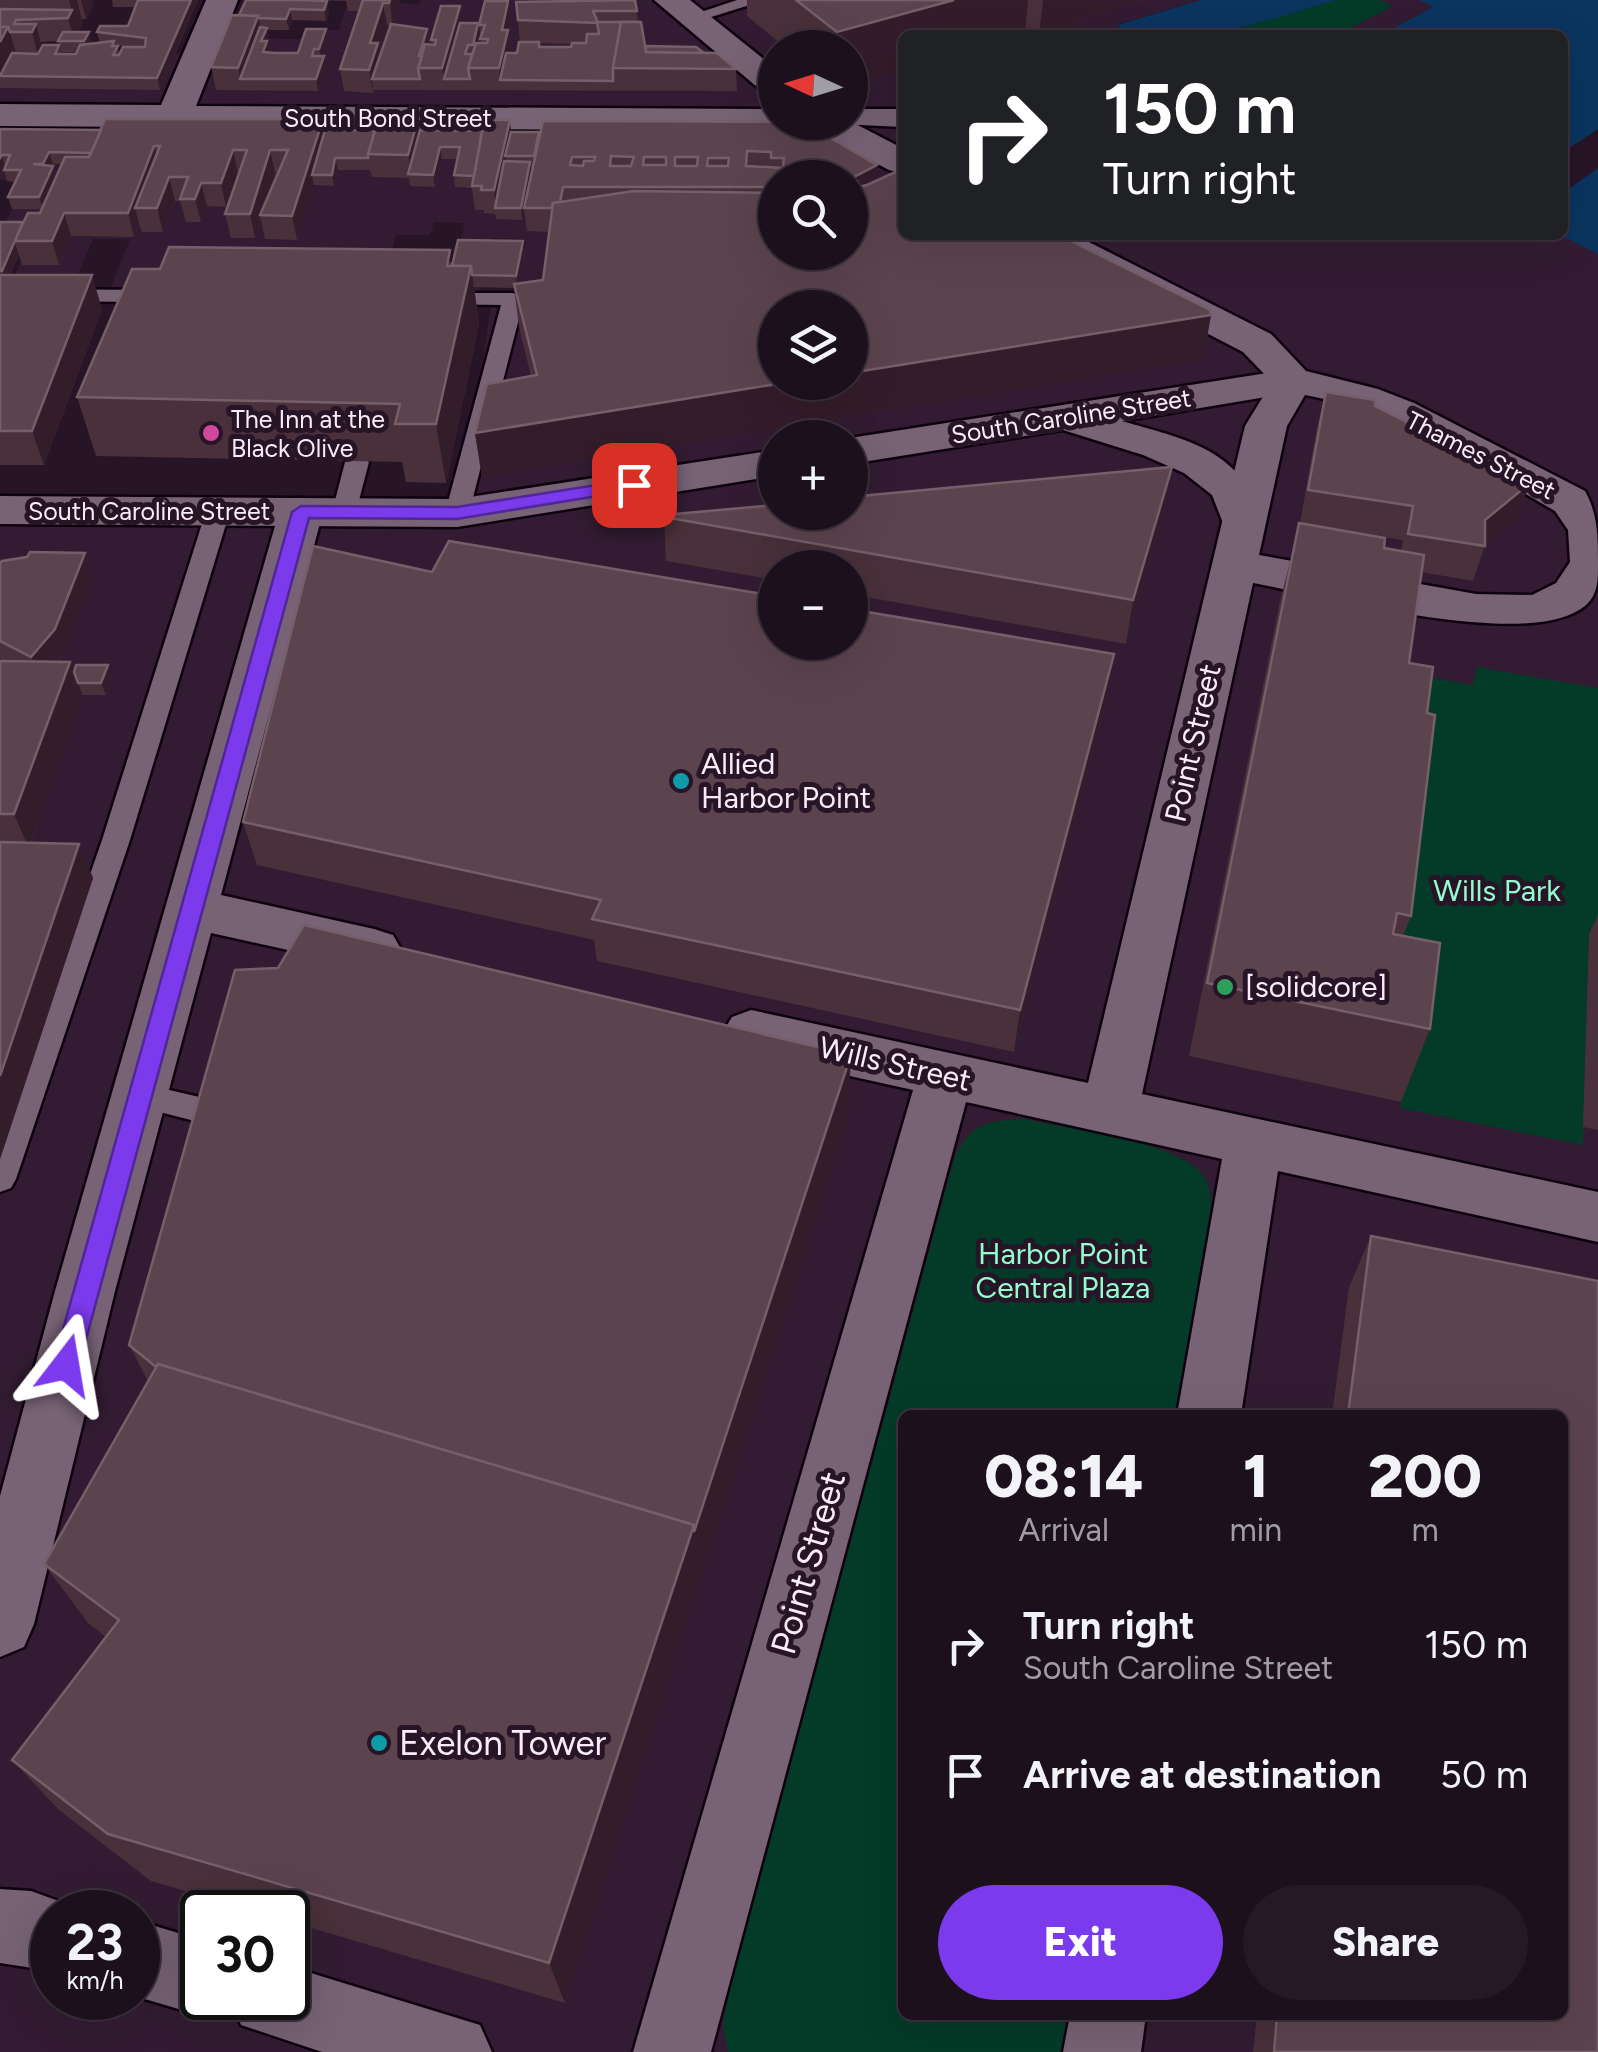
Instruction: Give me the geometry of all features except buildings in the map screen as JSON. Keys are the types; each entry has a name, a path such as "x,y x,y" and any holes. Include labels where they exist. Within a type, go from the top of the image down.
{"street":[{"path":"174,116 222,0"},
{"path":"681,9 758,70"},
{"name":"South Bond Street","path":"0,114 758,120"},
{"path":"868,118 898,118"},
{"path":"860,140 898,160"},
{"path":"1056,240 1257,342 1293,381"},
{"name":"South Caroline Street","path":"868,448 1293,381"},
{"name":"Point Street","path":"1110,1111 1266,426 1293,381"},
{"name":"Thames Street","path":"1238,544 1507,612 1556,604 1584,580 1593,562 1590,529 1570,502 1382,404 1332,385 1293,381"},
{"path":"1065,417 1146,442 1201,467 1230,488 1238,544"},
{"name":"South Caroline Street","path":"0,510 457,513 758,466"},
{"path":"0,1624 192,910 323,512"},
{"path":"192,910 429,961"},
{"name":"Wills Street","path":"697,1020 1598,1217"},
{"name":"Point Street","path":"672,2052 945,1075"},
{"path":"1210,1410 1254,1142"},
{"path":"0,1926 30,1931"},
{"path":"310,2010 453,2052"},
{"path":"1102,2052 1107,2020"}],"lane":[{"path":"681,9 757,0"},
{"path":"0,295 175,296"},
{"path":"408,298 513,299 457,513"},
{"path":"323,512 357,462"},
{"path":"0,1178 116,840 218,511"},
{"path":"139,1096 237,1118"}],"shaded area":[{"path":"421,0 1201,0 1118,24 1126,30 898,30 898,240 1568,239 1598,254 1598,2052 0,2052 0,511 460,514 492,300 514,299 526,239 491,238 479,299 446,299 465,223 434,222 430,235 396,235 379,298 108,295 130,239 93,239 69,295 6,294 37,228 4,227 25,182 0,179 0,56 114,57 204,52 210,38 309,39 311,30 339,30 348,1 419,4"},
{"path":"1336,0 1419,0 1434,6 1389,30 1231,30"}],"green space":[{"path":"1336,0 1379,0 1393,6 1347,30 1231,30"},
{"name":"Wills Park","path":"1477,667 1598,688 1598,936 1589,935 1583,1145 1400,1108 1411,1018 1370,988 1394,671 1473,685"},
{"name":"Harbor Point Central Plaza","path":"1025,1119 1120,1138 1171,1153 1203,1175 1211,1197 1176,1410 898,1410 898,2020 1067,2020 1061,2052 728,2052 723,2026 729,1991 954,1159 973,1131 1000,1121"}],"water":[{"path":"1201,0 1336,0 1228,30 1129,30 1117,25"},
{"path":"1419,0 1598,0 1598,254 1568,239 1568,30 1389,30 1433,7"}],"pier":[{"path":"1598,129 1598,168 1568,189 1568,149"}],"place":[{"name":"The Inn at the Black Olive","path":"211,433"},
{"name":"Allied Harbor Point","path":"681,781"},
{"name":"[solidcore]","path":"1225,987"},
{"name":"Exelon Tower","path":"379,1743"}],"route":[{"path":"66,1365 301,512 457,513 634,485"}]}
